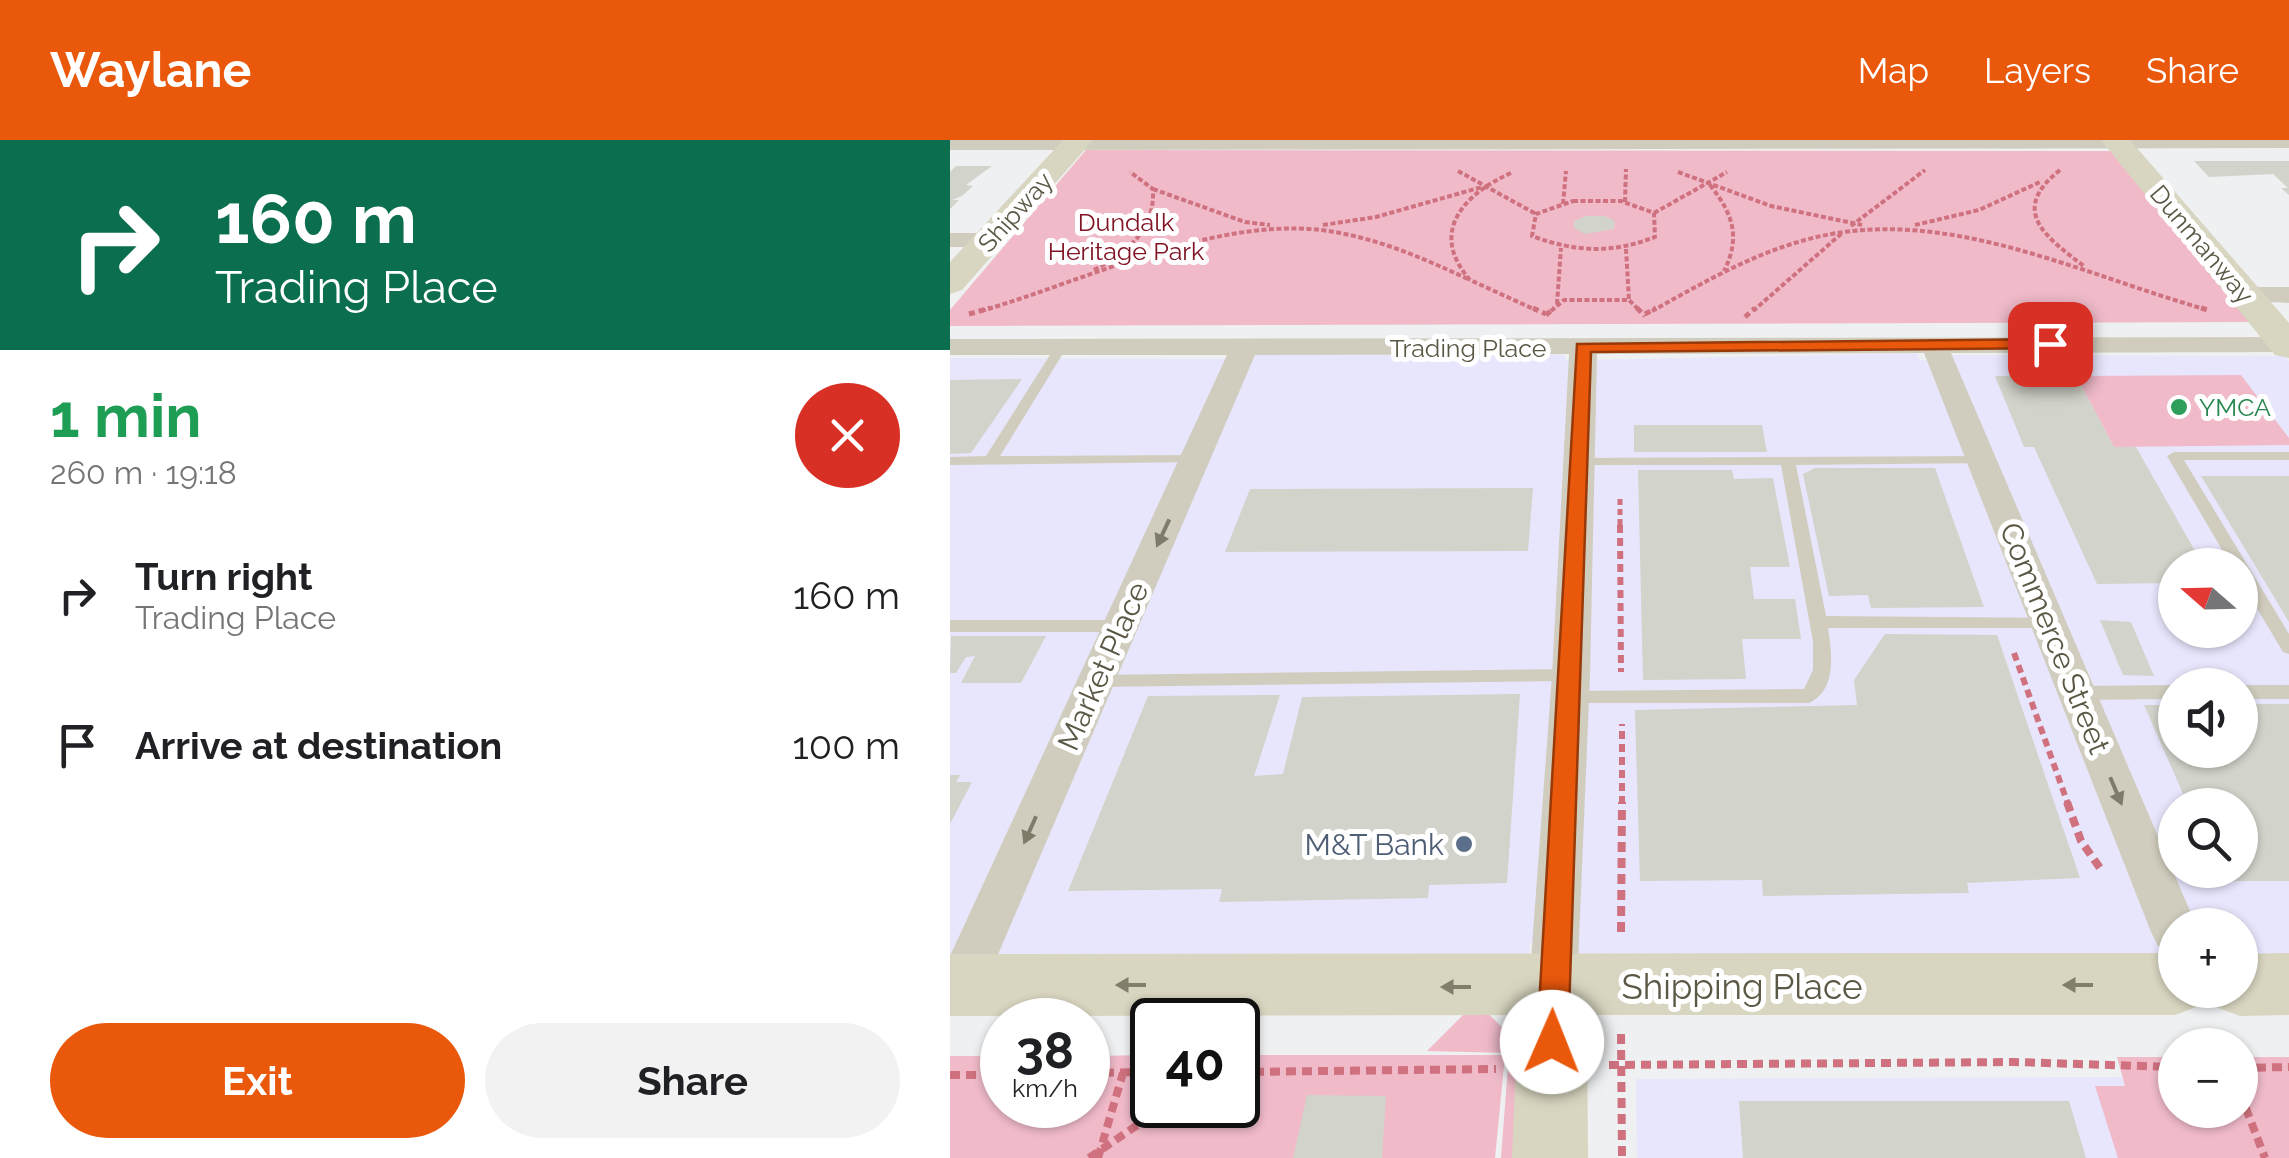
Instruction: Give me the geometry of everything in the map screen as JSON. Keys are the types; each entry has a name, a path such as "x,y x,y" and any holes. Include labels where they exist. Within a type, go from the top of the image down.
{"street":[{"name":"Dunmanway","path":"2116,141 2288,345"},
{"name":"Shipway","path":"950,283 1077,142"},
{"path":"950,144 2289,142"},
{"path":"950,240 990,240"},
{"path":"2245,295 2289,295"},
{"name":"Commerce Street","path":"1934,344 2165,908"},
{"name":"Trading Place","path":"950,347 2288,345"},
{"path":"1550,1158 1552,1068 1587,987 1569,687 1576,461 1601,347"},
{"name":"Market Place","path":"956,985 1122,626 1244,348"},
{"name":"Shipping Place","path":"956,985 2158,984"},
{"path":"2258,984 2289,984"}],"lane":[{"path":"990,460 1061,347"},
{"path":"2289,456 2174,456 2289,648"},
{"path":"950,461 1197,459"},
{"path":"1096,681 1569,687 1622,698 1809,696 1819,684 1825,660 1788,460"},
{"path":"1576,461 1984,460"},
{"path":"1819,622 2049,624"},
{"path":"950,626 1122,626"},
{"path":"2075,693 2158,692"},
{"path":"2258,692 2289,692"}],"path":[{"path":"1449,162 1482,187 1536,214 1573,201 1625,202 1654,213 1738,164 1746,153 1745,143"},
{"path":"1625,202 1626,154"},
{"path":"1760,321 1741,321 1852,224 1934,164"},
{"path":"1666,167 1770,206 1852,224 1985,241 2208,310"},
{"path":"1645,314 1724,272 1791,244 1845,231 1965,214 2064,168"},
{"path":"958,317 1230,236 1376,218 1482,187 1518,170"},
{"path":"1564,204 1566,170"},
{"path":"1128,172 1152,190 1245,222 1332,229 1398,245 1546,314"},
{"path":"2040,182 2032,206 2037,222 2063,250 2093,272"},
{"path":"1709,184 1734,215 1738,231 1724,272"},
{"path":"1470,280 1462,270 1450,233 1464,202 1482,187"},
{"path":"1075,280 1108,262 1143,234 1154,210 1152,190"},
{"path":"1536,214 1532,236 1572,252 1626,248 1654,237 1654,213"},
{"path":"1557,304 1561,248"},
{"path":"1626,248 1629,300"},
{"path":"1553,322 1544,322 1546,314 1564,300 1629,300 1645,314 1648,321 1618,322 1601,347"},
{"path":"1619,461 1622,698 1587,987 1622,1064 1622,1158"},
{"path":"1260,1072 1622,1064 2014,1062 2158,1066"},
{"path":"2258,1068 2289,1068"},
{"path":"1098,1158 1123,1072"},
{"path":"1110,1073 1130,1072"},
{"path":"950,1075 980,1076"},
{"path":"1089,1158 1130,1128"},
{"path":"2254,1128 2266,1158"}],"shaded area":[{"path":"1917,353 1920,360 1952,360 1951,355 2284,356 2289,361 2289,957 2258,957 2258,908 2158,908 2158,955 1570,962 1569,942 1530,943 1528,963 950,956 950,358 1565,355 1566,360"},
{"path":"2123,1077 2149,1158 1637,1158 1636,1079"}],"green space":[{"name":"Dundalk Heritage Park","path":"1086,150 2111,151 2250,322 950,326 950,310"},
{"name":"YMCA","path":"2241,375 2289,438 2289,445 2114,447 2076,376"},
{"path":"1482,1008 1524,1048 1517,1158 1501,1158 1509,1053 1427,1051 1464,1014"},
{"path":"1130,1055 1130,1128 1260,1128 1260,1055 1505,1055 1495,1158 950,1158 950,1056 980,1056 980,1128 1110,1128 1110,1056"},
{"path":"2117,1057 2158,1057 2158,1128 2258,1128 2258,1057 2289,1057 2289,1158 2118,1158 2095,1086 2125,1086"}],"building":[{"path":"2194,161 2289,161 2289,195 2281,188 2288,188 2273,174 2209,177"},
{"path":"956,166 992,166 966,185 973,186 952,200 959,200 950,209 950,172"},
{"path":"1586,216 1605,216 1615,221 1614,229 1585,234 1574,228 1574,221"},
{"path":"1995,376 2076,376 2114,447 2136,447 2193,548 2158,548 2158,583 2097,584 2034,447 2024,447"},
{"path":"1022,379 971,453 950,454 950,380"},
{"path":"1634,425 1762,425 1767,452 1634,452"},
{"path":"1815,468 1935,468 1984,607 1871,608 1868,595 1829,596 1803,474"},
{"path":"1638,470 1732,470 1734,479 1773,478 1790,567 1750,567 1754,599 1795,599 1801,639 1742,639 1746,679 1643,680"},
{"path":"2201,476 2289,476 2289,622 2258,571 2258,548 2244,548"},
{"path":"1533,488 1528,551 1225,552 1250,489"},
{"path":"2100,620 2131,622 2154,676 2123,675"},
{"path":"1885,634 1997,635 2080,878 1967,883 1969,893 1763,896 1762,880 1640,881 1635,710 1857,705 1854,680"},
{"path":"951,636 1046,636 1021,683 961,683 975,656 966,657 956,673 950,673"},
{"path":"1520,694 1507,883 1429,885 1428,898 1219,902 1222,889 1068,891 1148,696 1280,695 1254,776 1283,774 1302,697"},
{"path":"2258,704 2289,704 2289,881 2258,881 2258,788 2181,788 2172,768 2258,768"},
{"path":"2144,705 2158,705 2158,737"},
{"path":"950,775 960,775 956,782 972,782 950,824"},
{"path":"1307,1095 1386,1096 1382,1158 1293,1158"},
{"path":"1739,1101 2069,1101 2086,1158 1743,1158"}],"place":[{"name":"YMCA","path":"2179,407"},
{"name":"M&T Bank","path":"1464,844"}],"route":[{"path":"1552,1042 1583,348 2050,344"}]}
